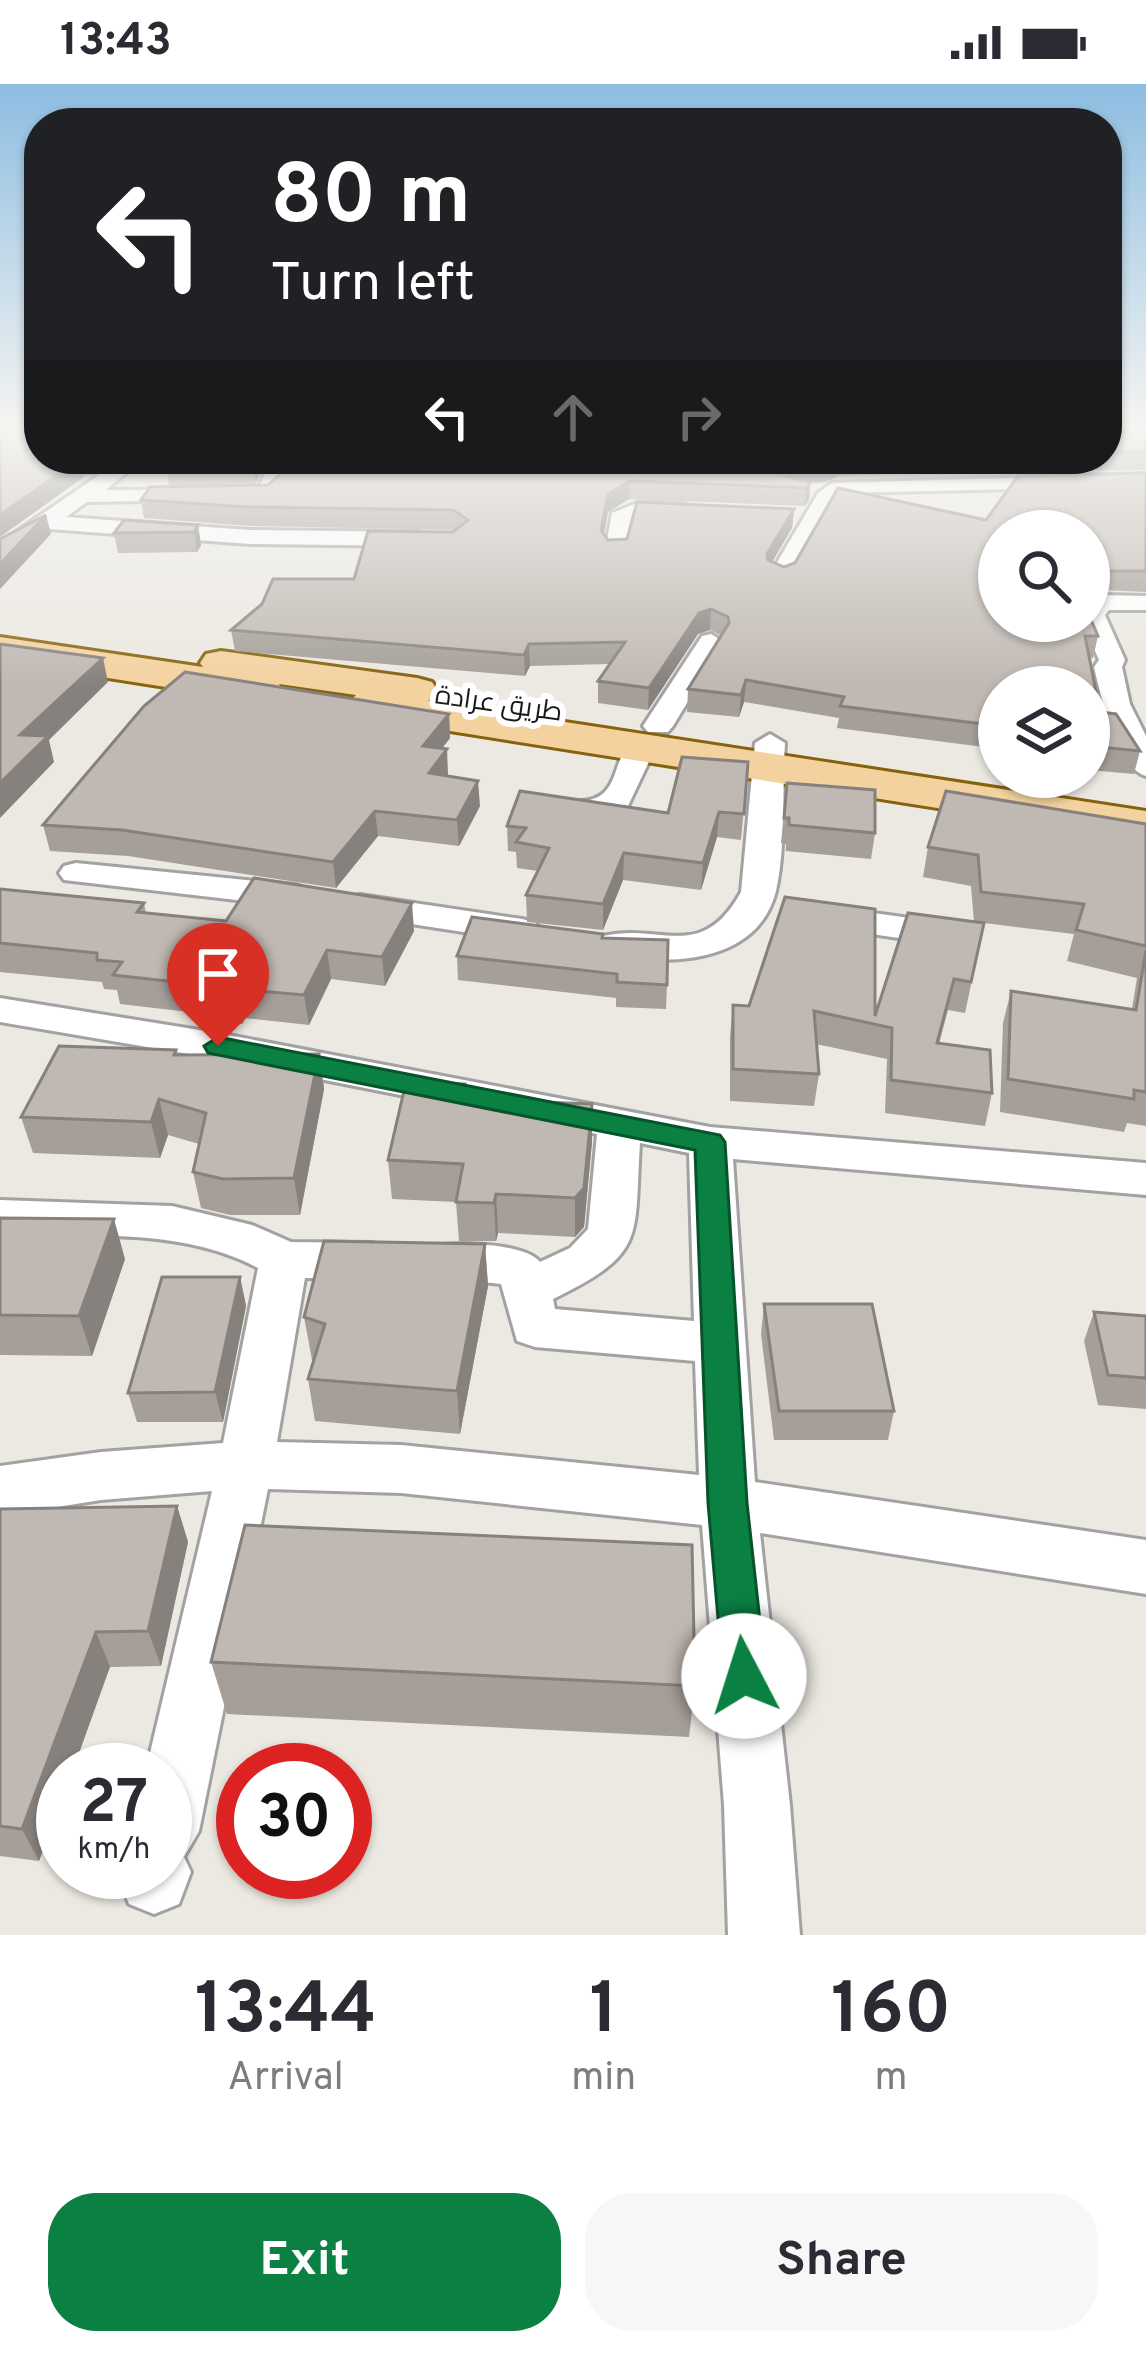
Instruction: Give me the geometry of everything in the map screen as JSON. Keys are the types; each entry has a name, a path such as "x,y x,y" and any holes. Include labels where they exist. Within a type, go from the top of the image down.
{"main road":[{"name":"طريق عرادة","path":"0,630 649,737"},
{"path":"0,649 649,737 855,769 1146,826"},
{"path":"855,769 978,775"},
{"path":"1110,791 1146,796"}],"street":[{"path":"0,553 55,514"},
{"path":"616,550 623,514"},
{"path":"781,576 807,514"},
{"path":"42,522 250,537 454,540"},
{"path":"1112,660 1092,614 1094,606 1109,601 1146,603"},
{"path":"530,806 571,811 610,807 621,798 649,737 711,642"},
{"path":"1112,660 1146,662"},
{"path":"1112,660 1108,667 1116,704 1146,767"},
{"path":"76,873 288,895 636,947 703,946 722,941 752,908 758,892 768,756"},
{"path":"752,908 976,938"},
{"path":"0,1010 218,1046 710,1142 1146,1179"},
{"path":"526,1290 587,1261 611,1235 619,1125"},
{"path":"710,1142 728,1503 757,1805 764,1935"},
{"path":"0,1217 172,1223 252,1243 284,1260 502,1264 516,1267 535,1327 720,1343"},
{"path":"184,1743 246,1465 284,1260"},
{"path":"0,1491 101,1476 246,1465 401,1469 728,1503 1146,1567"}],"building":[{"path":"460,514 604,514 601,530 608,540 627,539 634,514 791,514 767,554 768,560 784,567 795,563 823,514 960,514 978,518 978,642 1086,642 1091,666 978,666 978,723 840,706 844,697 746,680 741,695 688,689 729,623 728,617 711,609 699,613 649,688 598,681 625,642 529,644 524,655 231,630 262,604 273,579 354,579 368,531 453,532 468,520"},
{"path":"1110,514 1146,514 1146,571 1110,571"},
{"path":"46,515 0,564 0,539"},
{"path":"124,520 198,525 194,532 114,533"},
{"path":"0,644 103,658 20,735 48,736 0,783"},
{"path":"185,672 449,714 423,746 447,749 429,773 478,781 457,820 375,811 333,862 122,830 43,825 144,706"},
{"path":"1110,713 1116,714 1140,751 1110,748"},
{"path":"682,757 748,762 744,814 719,812 703,863 624,853 603,904 526,895 549,848 516,842 526,828 507,826 520,791 668,813"},
{"path":"787,783 875,790 875,833 789,825 789,818 784,818"},
{"path":"946,791 1146,824 1146,946 1076,930 1084,904 981,892 978,855 928,847"},
{"path":"254,878 412,903 382,957 327,950 304,995 239,989 237,994 201,992 204,985 113,975 122,962 97,960 97,953 0,943 0,889 144,903 137,912 226,921"},
{"path":"785,897 875,909 875,1016 908,913 984,923 971,982 954,979 937,1043 990,1050 992,1093 891,1080 892,1028 814,1011 819,1074 733,1069 733,1005 749,1006"},
{"path":"472,917 603,934 602,938 668,940 667,985 617,982 617,974 457,956"},
{"path":"1146,950 1146,1092 1134,1090 1134,1099 1008,1079 1011,991 1136,1010"},
{"path":"59,1046 176,1050 174,1055 319,1054 294,1178 223,1179 193,1172 206,1113 159,1099 151,1122 21,1117"},
{"path":"406,1082 465,1084 463,1099 592,1104 584,1188 575,1198 496,1194 494,1203 456,1202 463,1164 388,1160"},
{"path":"0,1218 114,1219 79,1316 0,1315"},
{"path":"324,1241 485,1244 457,1391 308,1379 325,1324 304,1317"},
{"path":"162,1277 240,1277 215,1392 128,1393"},
{"path":"764,1304 872,1304 894,1411 779,1411"},
{"path":"1094,1312 1146,1316 1146,1378 1108,1375"},
{"path":"177,1506 148,1631 96,1632 54,1743 36,1743 36,1792 22,1829 0,1826 0,1509"},
{"path":"245,1525 692,1545 695,1686 211,1662"}],"route":[{"path":"218,1046 710,1142 728,1503 744,1676"}]}
